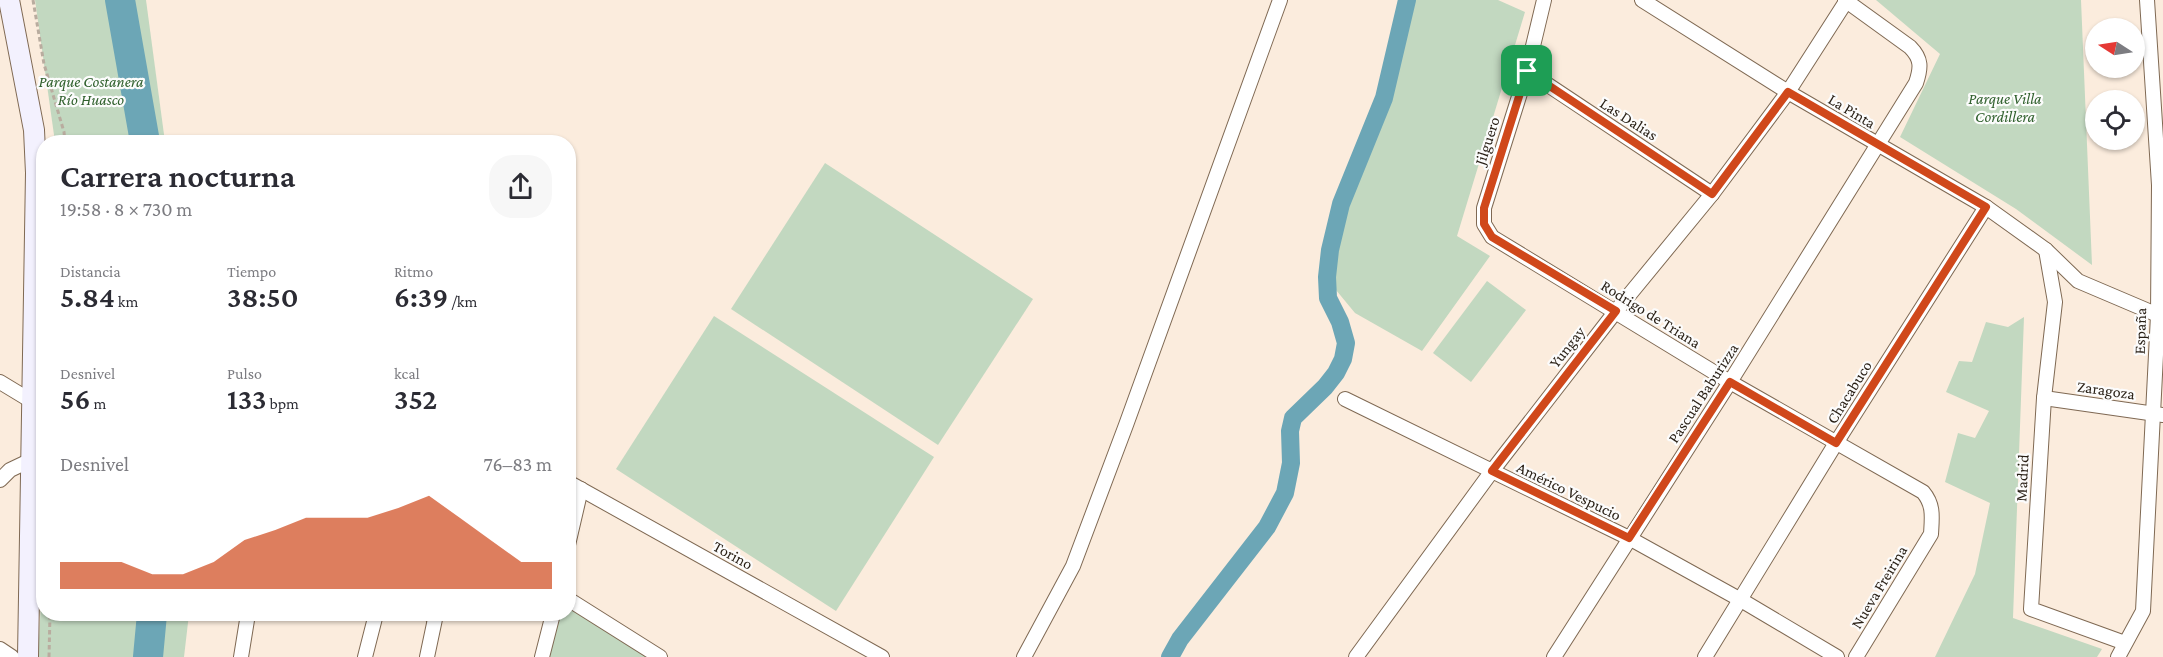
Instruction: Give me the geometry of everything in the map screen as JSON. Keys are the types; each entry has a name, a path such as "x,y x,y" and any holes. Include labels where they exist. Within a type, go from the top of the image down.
{"main road":[{"path":"0,4 2,0"},
{"path":"9,0 34,130 36,173 28,657"}],"street":[{"path":"1024,657 1073,566 1280,0"},
{"name":"Jilguero","path":"1484,224 1484,208 1527,71 1544,0"},
{"name":"La Pinta","path":"1642,0 1788,92 1986,207 2046,250 2078,281 2160,315"},
{"name":"Yungay","path":"1356,657 1492,471 1616,311 1712,194 1788,92 1846,0"},
{"name":"Pascual Baburizza","path":"1554,657 1730,382 1916,83 1921,69 1919,56 1846,0"},
{"name":"España","path":"2118,657 2143,611 2158,414 2161,185 2148,0"},
{"name":"Las Dalias","path":"1527,71 1712,194"},
{"name":"Chacabuco","path":"1705,657 1836,443 1986,207"},
{"name":"Rodrigo de Triana","path":"1484,224 1492,237 1730,382 1923,492 1930,501 1933,515 1931,534"},
{"name":"Madrid","path":"2046,250 2055,302 2044,398 2031,609 2125,643"},
{"path":"0,382 33,402"},
{"name":"Zaragoza","path":"2044,398 2158,414"},
{"name":"Américo Vespucio","path":"1345,399 1629,538 1742,600 1837,657"},
{"path":"0,480 10,470 31,460"},
{"name":"Torino","path":"576,487 882,657"},
{"name":"Nueva Freirina","path":"1856,657 1931,534"},
{"path":"576,603 660,657"},
{"path":"241,657 247,621"},
{"path":"365,657 374,621"},
{"path":"426,657 435,621"},
{"path":"542,657 551,621"},
{"path":"0,649 12,657"}],"path":[{"path":"33,0 44,64 64,135"},
{"path":"49,657 50,621"}],"green space":[{"name":"Parque Costanera Río Huasco","path":"35,0 146,0 164,135 54,135"},
{"path":"1413,0 1498,0 1525,12 1457,236 1490,256 1422,351 1355,313 1336,290 1336,223"},
{"name":"Parque Villa Cordillera","path":"1876,0 2081,0 2085,150 2087,150 2092,265 2016,209 1900,137 1940,54"},
{"path":"825,163 1033,299 938,445 731,309"},
{"path":"1487,281 1526,310 1471,382 1433,353"},
{"path":"714,316 934,457 836,611 616,469"},
{"path":"2024,317 2013,618 2102,649 2097,657 1935,657 1975,574 1990,503 1945,482 1958,433 1975,438 1989,411 1946,392 1959,361 1972,362 1986,322 2008,327"},
{"path":"576,606 655,657 544,657 553,621 576,621"},
{"path":"40,621 188,621 184,657 38,657"}],"waterway":[{"path":"120,0 144,135"},
{"path":"1170,657 1180,639 1267,527 1285,493 1291,463 1290,431 1293,418 1325,387 1343,359 1346,343 1340,322 1328,298 1327,277 1330,250 1341,204 1384,98 1407,0"},
{"path":"148,657 151,621"}],"route":[{"path":"1527,71 1712,194 1788,92 1986,207 1836,443 1730,382 1629,538 1492,471 1616,311 1492,237 1484,224 1484,208 1527,71"}]}
